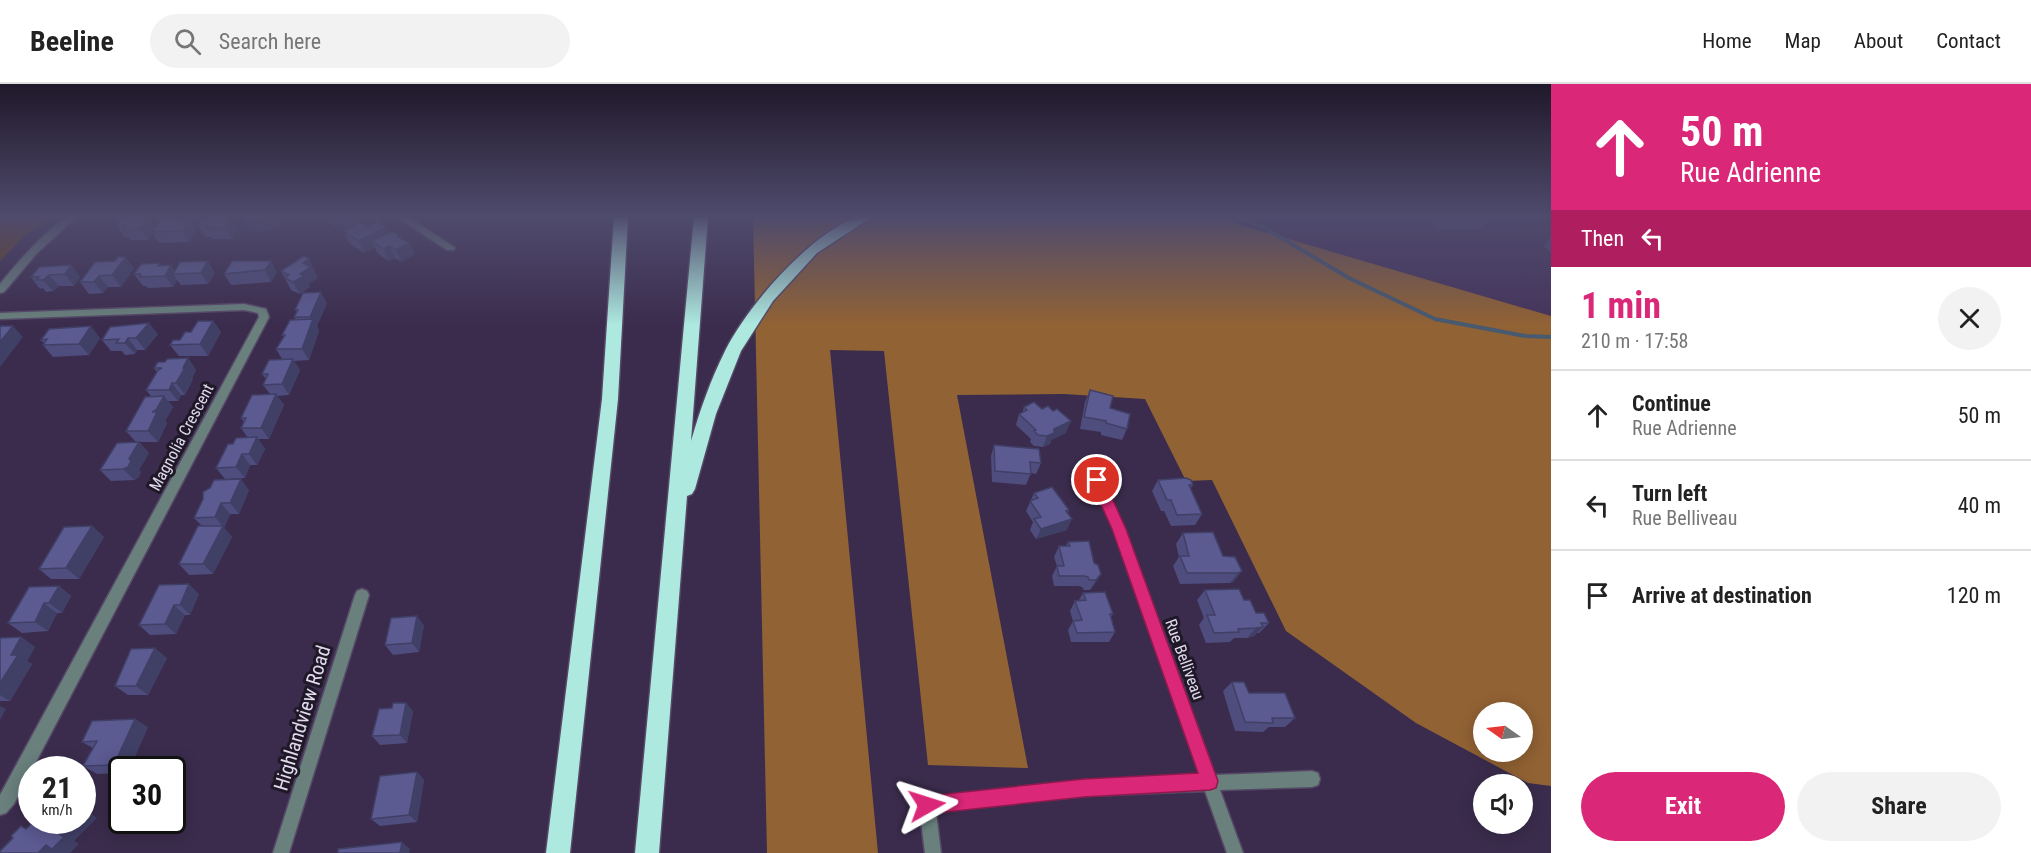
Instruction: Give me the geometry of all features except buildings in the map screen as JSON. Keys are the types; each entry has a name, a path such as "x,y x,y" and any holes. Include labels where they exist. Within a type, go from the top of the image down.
{"highway":[{"path":"558,853 610,399 619,253"},
{"path":"647,853 698,253"},
{"path":"674,534 707,414 733,350 768,298 809,253"}],"street":[{"path":"0,290 31,253"},
{"name":"Magnolia Crescent","path":"0,316 244,307 262,311 264,317 8,798 0,807"},
{"name":"Rue Belliveau","path":"1097,480 1119,529 1235,853"},
{"name":"Highlandview Road","path":"281,853 362,595"},
{"path":"933,853 927,805 1084,788 1210,781 1312,779"}],"shaded area":[{"path":"0,253 8,253 0,261"},
{"path":"754,253 1336,253 1551,316 1551,786 1533,784 1533,774 1511,774 1489,762 1533,762 1533,702 1473,702 1473,754 1416,723 1286,631 1212,480 1186,481 1145,399 1064,394 957,395 1028,768 928,765 884,351 830,350 878,853 767,853"},
{"path":"1336,253 1551,253 1551,316"}],"waterway":[{"path":"1307,253 1349,278 1435,319 1525,336 1551,337"}],"route":[{"path":"927,805 1084,788 1210,781 1119,529 1097,480"}]}
